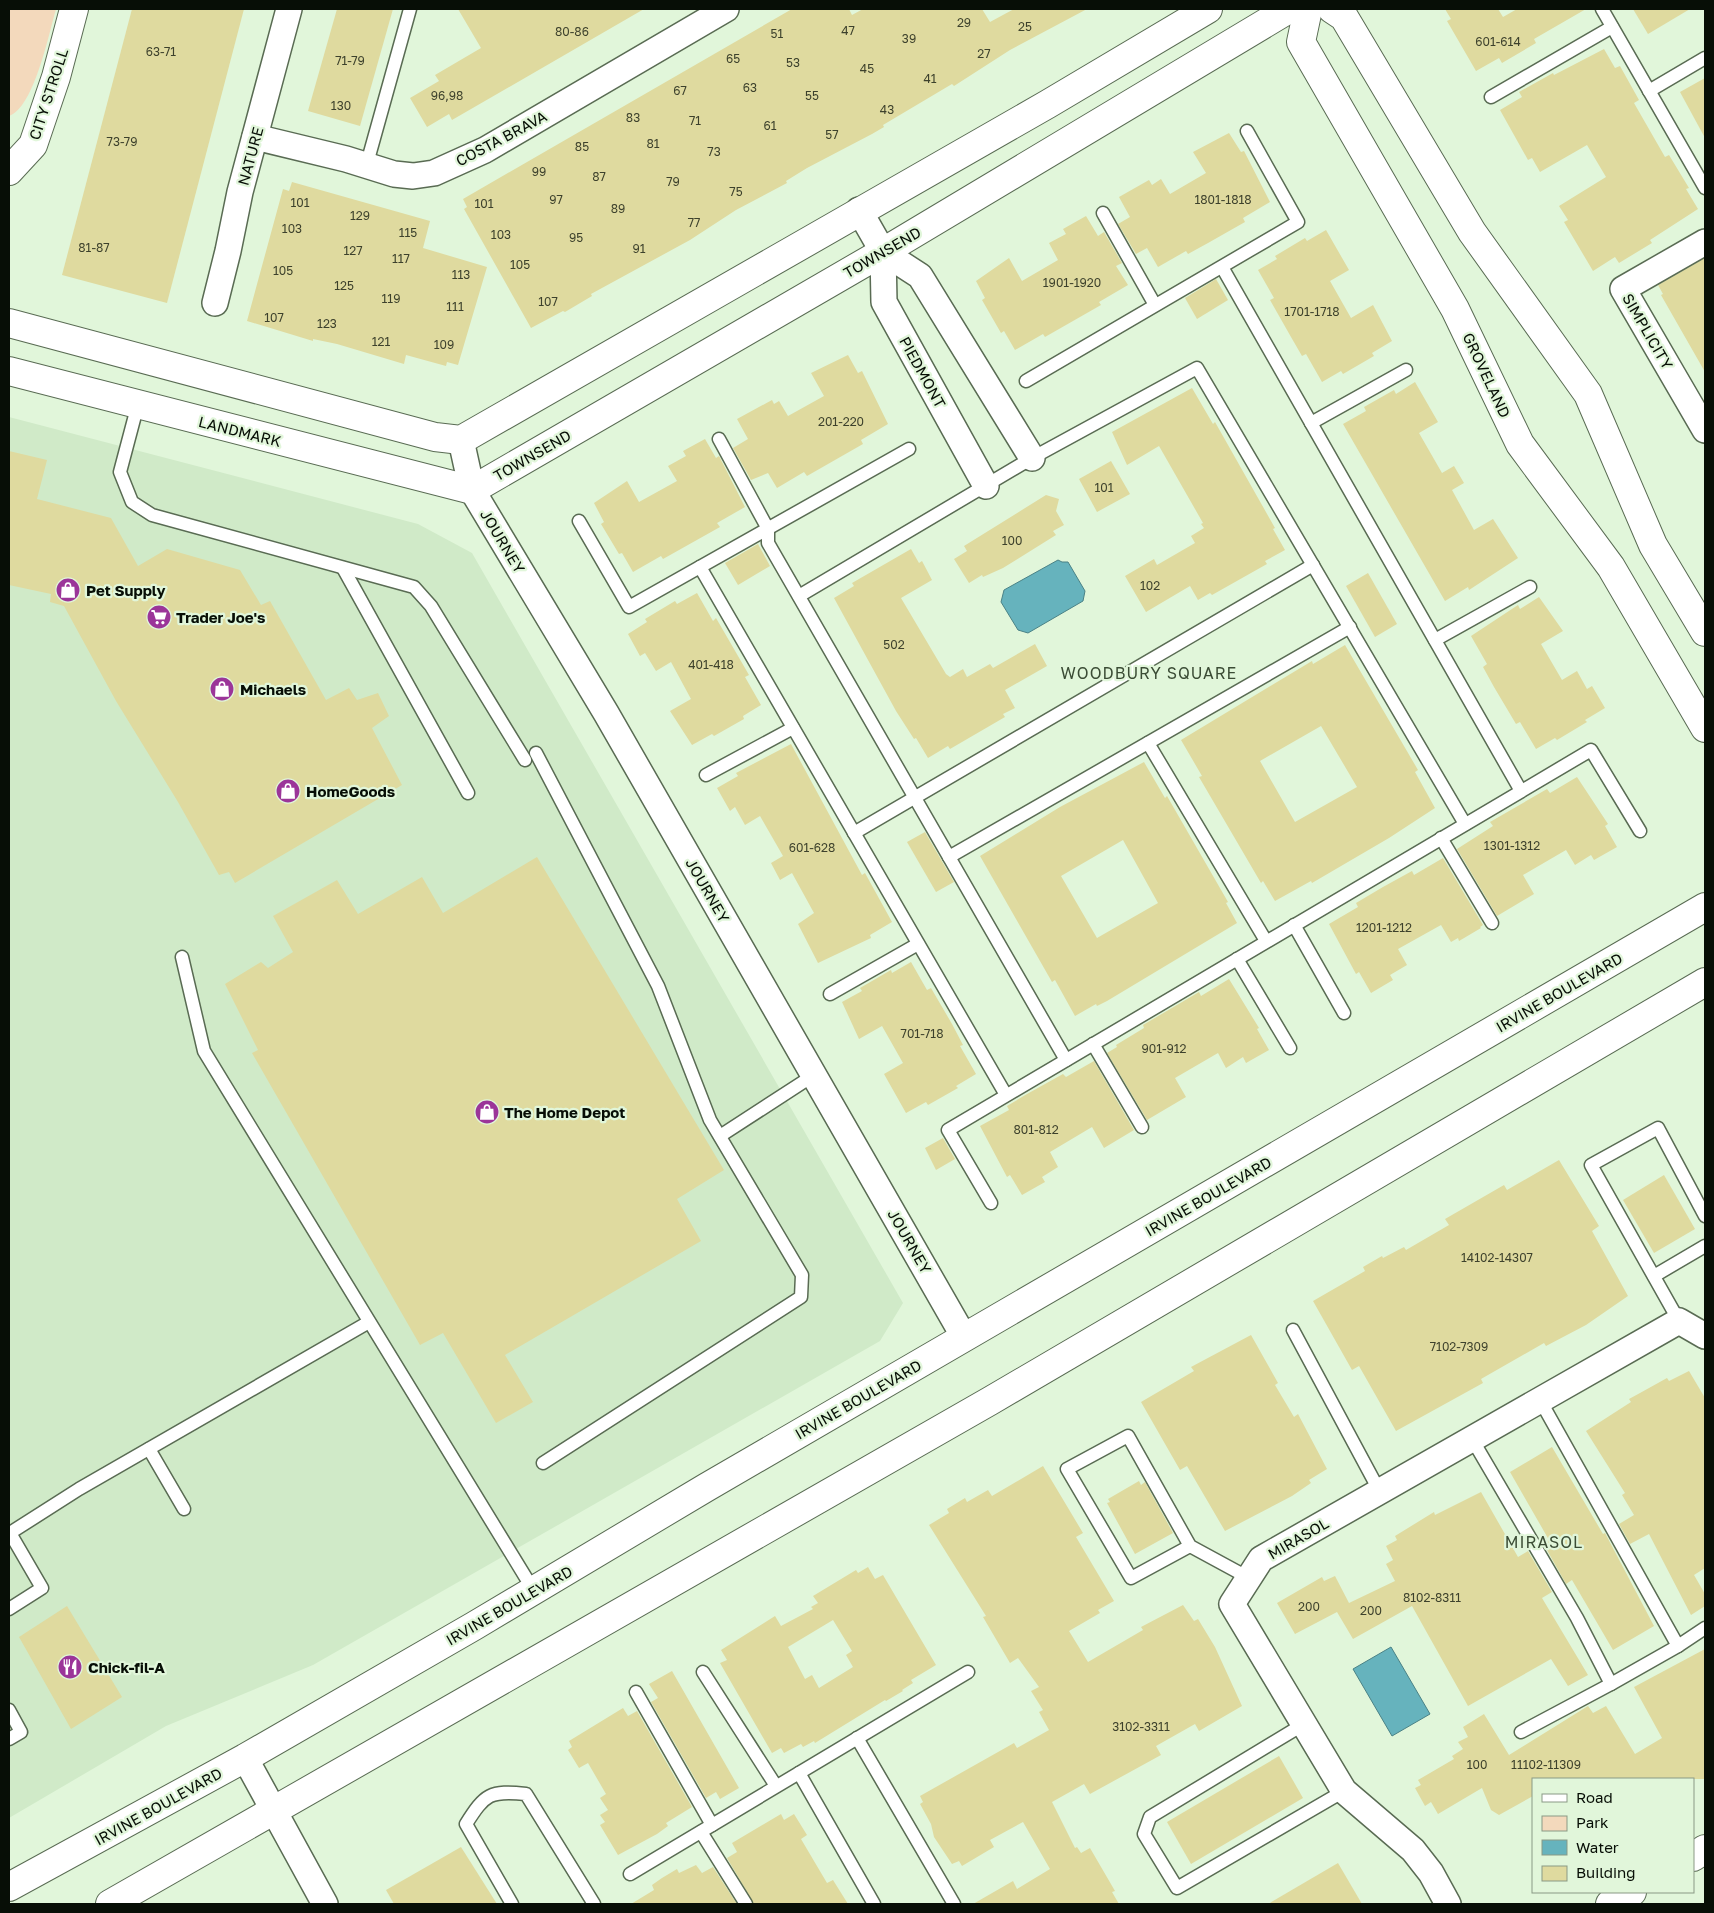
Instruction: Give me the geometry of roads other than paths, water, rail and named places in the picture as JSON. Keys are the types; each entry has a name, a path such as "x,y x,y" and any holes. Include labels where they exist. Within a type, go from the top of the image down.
{"street":[{"name":"CITY STROLL","path":"9,171 33,145 56,77 74,9"},
{"name":"NATURE","path":"215,303 255,137 289,9"},
{"name":"COSTA BRAVA","path":"255,137 394,174 412,176 434,173 485,150 726,9"},
{"path":"9,323 435,437 461,440 859,210 1048,104 1208,9"},
{"name":"TOWNSEND","path":"472,490 883,252 1289,9"},
{"name":"GROVELAND","path":"1308,9 1301,42 1455,309 1520,444 1611,567 1705,728"},
{"path":"1332,9 1344,17 1348,23 1472,232 1588,394 1653,544 1705,632"},
{"name":"PIEDMONT","path":"859,210 883,252 920,276 1032,458"},
{"name":"SIMPLICITY","path":"1705,242 1623,289 1705,430"},
{"name":"PIEDMONT","path":"883,252 884,302 986,486"},
{"name":"LANDMARK","path":"9,371 472,490"},
{"name":"JOURNEY","path":"461,440 472,490 606,713 964,1337"},
{"name":"IRVINE BOULEVARD","path":"9,1887 245,1758 534,1591 706,1486 1705,907"},
{"path":"110,1904 990,1401 1705,982"},
{"path":"1679,1321 1705,1336"},
{"name":"MIRASOL","path":"1448,1904 1430,1873 1413,1850 1344,1791 1232,1604 1261,1559 1679,1321"},
{"path":"245,1758 325,1904"},
{"path":"1694,1856 1705,1849"},
{"path":"1610,1904 1630,1893"}],"lane":[{"path":"366,167 410,9"},
{"path":"1602,9 1705,188"},
{"path":"1491,97 1612,27"},
{"path":"1649,91 1705,58"},
{"path":"1026,381 1298,222 1247,131"},
{"path":"1103,212 1155,305"},
{"path":"1222,266 1521,791"},
{"path":"799,596 1032,458 1197,368 1465,824"},
{"path":"1311,423 1406,370"},
{"path":"138,404 120,472 132,502 152,515 414,587 431,606 530,756 658,986 710,1120 802,1275 801,1297 543,1463"},
{"path":"719,439 768,529 768,543 1066,1060"},
{"path":"579,521 629,607 909,449"},
{"path":"854,833 1313,565"},
{"path":"700,567 1006,1096"},
{"path":"343,568 468,793"},
{"path":"1435,640 1530,587"},
{"path":"949,857 1350,628"},
{"path":"706,775 793,728"},
{"path":"1148,742 1266,942"},
{"path":"991,1203 948,1130 1591,750 1640,831"},
{"path":"1441,838 1492,923"},
{"path":"1294,925 1344,1013"},
{"path":"830,994 918,944"},
{"path":"182,957 204,1050 534,1591"},
{"path":"1237,959 1290,1048"},
{"path":"1093,1044 1142,1127"},
{"path":"720,1136 814,1075"},
{"path":"1679,1321 1591,1165 1658,1128 1705,1216"},
{"path":"1654,1276 1705,1246"},
{"path":"9,1609 42,1588 10,1531 79,1489 369,1322"},
{"path":"1292,1330 1380,1492"},
{"path":"1540,1400 1678,1646"},
{"path":"1190,1546 1131,1578 1067,1469 1128,1436 1190,1546 1249,1578"},
{"path":"1472,1439 1577,1618 1611,1684"},
{"path":"149,1449 184,1509"},
{"path":"1521,1732 1611,1684 1678,1646 1705,1628"},
{"path":"704,1672 776,1786"},
{"path":"630,1874 968,1672"},
{"path":"636,1692 746,1904"},
{"path":"9,1710 21,1732 9,1740"},
{"path":"1304,1724 1150,1817 1144,1834 1177,1888 1344,1791"},
{"path":"857,1738 954,1904"},
{"path":"798,1773 874,1904"},
{"path":"512,1904 466,1824 481,1801 500,1791 526,1794 594,1904"}],"water":[{"path":"1058,560 1068,562 1085,591 1083,601 1028,633 1018,630 1001,602 1004,590"},
{"path":"1391,1647 1430,1714 1392,1736 1353,1669"}],"place":[{"name":"Pet Supply","path":"68,590"},
{"name":"Trader Joe's","path":"159,617"},
{"name":"Michaels","path":"222,689"},
{"name":"HomeGoods","path":"288,791"},
{"name":"The Home Depot","path":"487,1112"},
{"name":"Chick-fil-A","path":"70,1667"}],"district":[{"name":"WOODBURY SQUARE","path":"1149,673"},
{"name":"MIRASOL","path":"1544,1542"}]}
